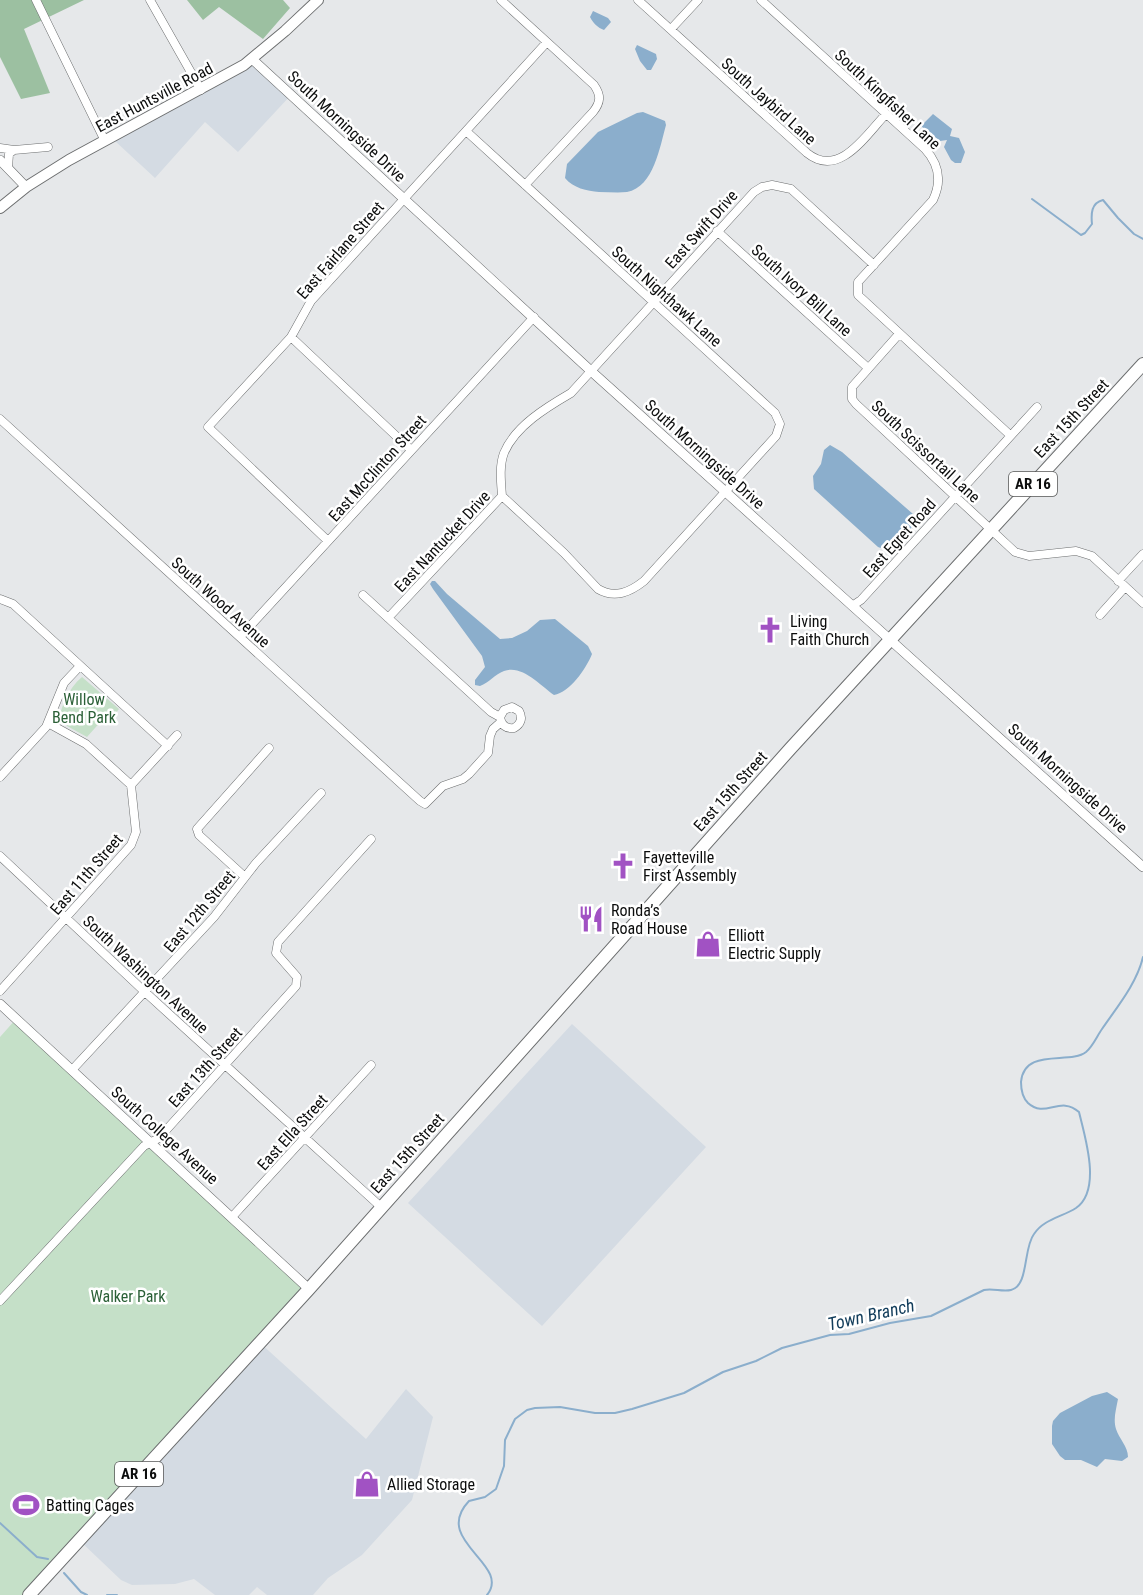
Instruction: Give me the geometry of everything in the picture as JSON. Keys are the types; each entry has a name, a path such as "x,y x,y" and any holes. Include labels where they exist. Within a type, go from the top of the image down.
{"main road":[{"name":"East Huntsville Road","path":"0,208 26,187 104,140 201,90 252,59 318,0"},
{"name":"East 15th Street","path":"29,1595 309,1289 890,639 1143,364"}],"street":[{"path":"36,0 104,140"},
{"path":"150,0 201,90"},
{"path":"501,0 594,85 600,98 599,105 593,112 525,185"},
{"name":"South Jaybird Lane","path":"638,0 807,153 818,160 835,161 846,156 886,114"},
{"path":"671,29 698,0"},
{"name":"South Kingfisher Lane","path":"761,0 931,156 937,169 938,184 933,200 858,282 858,295 1010,435"},
{"name":"East Fairlane Street","path":"328,541 208,427 291,337 311,301 547,42"},
{"name":"South Morningside Drive","path":"252,59 591,371 1143,867"},
{"name":"South Nighthawk Lane","path":"466,131 779,418 779,430 776,436 725,492"},
{"path":"0,148 14,150 48,147"},
{"path":"8,168 9,154 14,150"},
{"path":"0,160 26,187"},
{"name":"East Swift Drive","path":"591,371 717,231 754,192 767,185 782,186 795,192 874,265"},
{"name":"South Ivory Bill Lane","path":"717,231 868,368"},
{"name":"East McClinton Street","path":"240,637 534,317"},
{"name":"South Scissortail Lane","path":"899,334 852,387 852,399 1015,552 1029,556 1076,551 1092,556 1143,603"},
{"path":"291,337 411,450"},
{"name":"East Nantucket Drive","path":"388,618 502,496 502,462 510,443 539,413 571,393 591,371"},
{"name":"East Egret Road","path":"852,606 861,600 1036,407"},
{"name":"South Wood Avenue","path":"0,419 425,804 443,786 464,779 488,753 490,736 501,719 388,618"},
{"path":"502,496 564,553 598,589 605,593 620,594 638,586 725,492"},
{"path":"1118,581 1143,554"},
{"path":"1100,615 1125,587"},
{"path":"363,596 388,618"},
{"path":"0,599 13,604 168,746"},
{"path":"0,777 48,723 64,683 80,666"},
{"path":"48,723 86,744 131,785 177,735"},
{"path":"245,877 199,835 197,829 269,748"},
{"name":"East 11th Street","path":"0,991 134,839 136,832 131,785"},
{"name":"East 12th Street","path":"72,1070 214,917 245,877 321,794"},
{"name":"East 13th Street","path":"0,1301 144,1146 159,1138 296,986 297,977 276,953 278,942 371,839"},
{"name":"South Washington Avenue","path":"0,856 381,1207"},
{"name":"South College Avenue","path":"0,1004 309,1289"},
{"name":"East Ella Street","path":"232,1217 371,1065"}],"shaded area":[{"path":"252,59 291,95 238,152 205,122 155,178 115,141"},
{"path":"572,1024 706,1147 542,1326 408,1203"},
{"name":"Allied Storage","path":"259,1342 366,1439 406,1389 433,1417 412,1500 362,1555 328,1578 313,1595 267,1595 257,1587 249,1595 215,1595 194,1579 175,1584 132,1585 121,1580 79,1540"}],"green space":[{"path":"0,0 84,0 24,29 50,93 21,99 0,57"},
{"path":"187,0 283,0 290,8 263,39 219,7 203,20"},
{"name":"Willow Bend Park","path":"82,677 119,709 115,714 103,719 87,737 58,721 73,686"},
{"name":"Walker Park","path":"16,1019 309,1289 29,1595 0,1595 0,1037"}],"water":[{"path":"593,11 608,18 611,22 604,30 591,19"},
{"path":"637,45 656,54 657,59 651,70 647,70 640,61 635,49"},
{"path":"643,112 665,121 666,125 650,174 636,189 627,192 590,191 572,184 565,178 567,164 598,132"},
{"path":"933,114 952,129 950,136 959,138 965,152 961,163 951,160 944,147 947,140 940,141 921,126"},
{"path":"830,445 842,452 913,514 911,528 897,545 887,549 878,547 814,489 813,476 821,464 824,450"},
{"path":"435,581 500,639 512,638 527,631 540,620 555,619 588,646 592,654 582,673 566,689 554,695 524,673 511,670 501,672 483,685 475,685 475,680 485,667 482,656 433,589 430,584"},
{"path":"1107,1392 1118,1399 1115,1425 1127,1449 1128,1457 1122,1461 1105,1459 1097,1467 1081,1460 1065,1460 1052,1444 1053,1421 1060,1413 1092,1396"}],"waterway":[{"path":"1032,199 1081,235 1092,224 1094,206 1103,200 1134,234 1143,239"},
{"name":"Town Branch","path":"487,1595 492,1584 489,1573 465,1540 459,1528 460,1515 469,1501 485,1497 496,1489 504,1466 505,1440 515,1419 527,1410 560,1407 595,1413 615,1413 632,1409 684,1393 723,1372 756,1361 782,1348 830,1335 849,1334 890,1323 931,1316 984,1290 1011,1290 1017,1287 1021,1282 1028,1248 1034,1234 1048,1222 1076,1208 1084,1200 1090,1176 1088,1149 1079,1112 1072,1107 1065,1106 1040,1109 1028,1103 1021,1088 1024,1071 1030,1064 1039,1061 1079,1056 1086,1052 1131,985 1143,957"},
{"path":"0,1523 37,1557 48,1559"},
{"path":"64,1573 81,1592 87,1595"},
{"path":"107,1595 117,1595"}],"place":[{"name":"Living Faith Church","path":"770,630"},
{"name":"Fayetteville First Assembly","path":"623,866"},
{"name":"Ronda’s Road House","path":"591,919"},
{"name":"Elliott Electric Supply","path":"708,944"},
{"name":"Allied Storage","path":"367,1484"},
{"name":"Batting Cages","path":"26,1505"}]}
